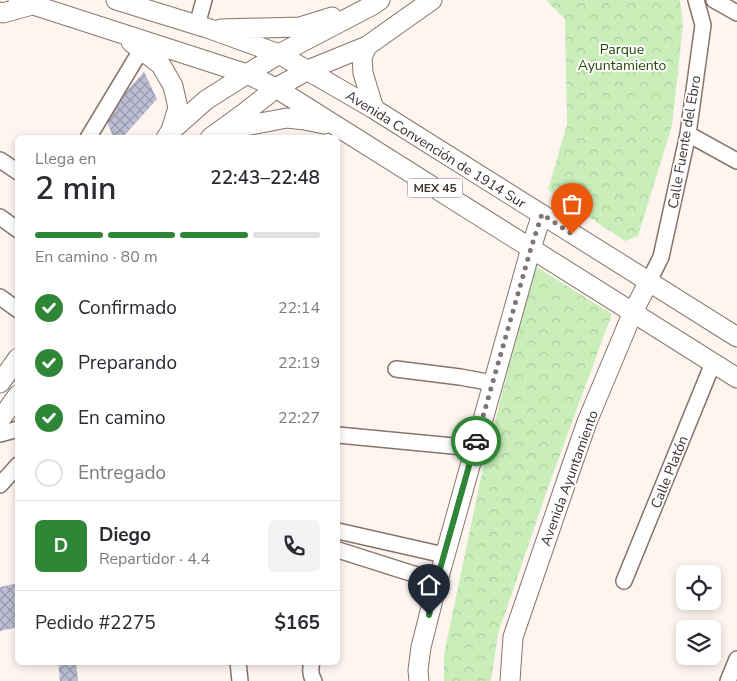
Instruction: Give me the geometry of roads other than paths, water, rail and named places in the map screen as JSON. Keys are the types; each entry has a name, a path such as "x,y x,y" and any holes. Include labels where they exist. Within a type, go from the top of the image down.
{"main road":[{"name":"Avenida Convención de 1914 Sur","path":"116,0 203,27 279,54 374,109 737,337"},
{"path":"216,135 276,88 308,70 366,46 432,0"},
{"path":"0,12 4,13 25,2 118,32 143,46 161,65 173,86 178,108 168,135"},
{"path":"203,27 300,27 376,3"},
{"path":"168,135 206,100 279,54 376,3"},
{"name":"MEX 45","path":"143,46 247,74 276,88 737,378"},
{"path":"366,46 362,57 363,73 374,109"},
{"path":"219,135 287,118 336,126"},
{"path":"419,681 419,659 436,584 542,214"},
{"name":"Avenida Ayuntamiento","path":"510,681 513,637 587,422 633,312 649,282"},
{"path":"0,383 15,362"},
{"path":"0,420 15,399"}],"street":[{"path":"203,27 204,0"},
{"name":"Calle Fuente del Ebro","path":"649,282 661,257 688,134 704,25 696,0"},
{"path":"714,0 737,13"},
{"path":"94,135 143,46"},
{"path":"688,134 737,162"},
{"path":"0,160 15,170"},
{"path":"0,218 15,228"},
{"path":"0,297 15,308"},
{"name":"Calle Platón","path":"624,581 713,363"},
{"path":"396,369 493,383"},
{"path":"0,434 15,430"},
{"path":"340,435 474,448"},
{"path":"0,485 15,468"},
{"path":"340,531 444,555"},
{"path":"340,551 423,577 436,584"},
{"path":"728,681 737,659"},
{"path":"238,665 240,681"},
{"path":"311,665 310,668 314,681"}],"park label":[{"name":"Parque Ayuntamiento","path":"622,58"}]}
